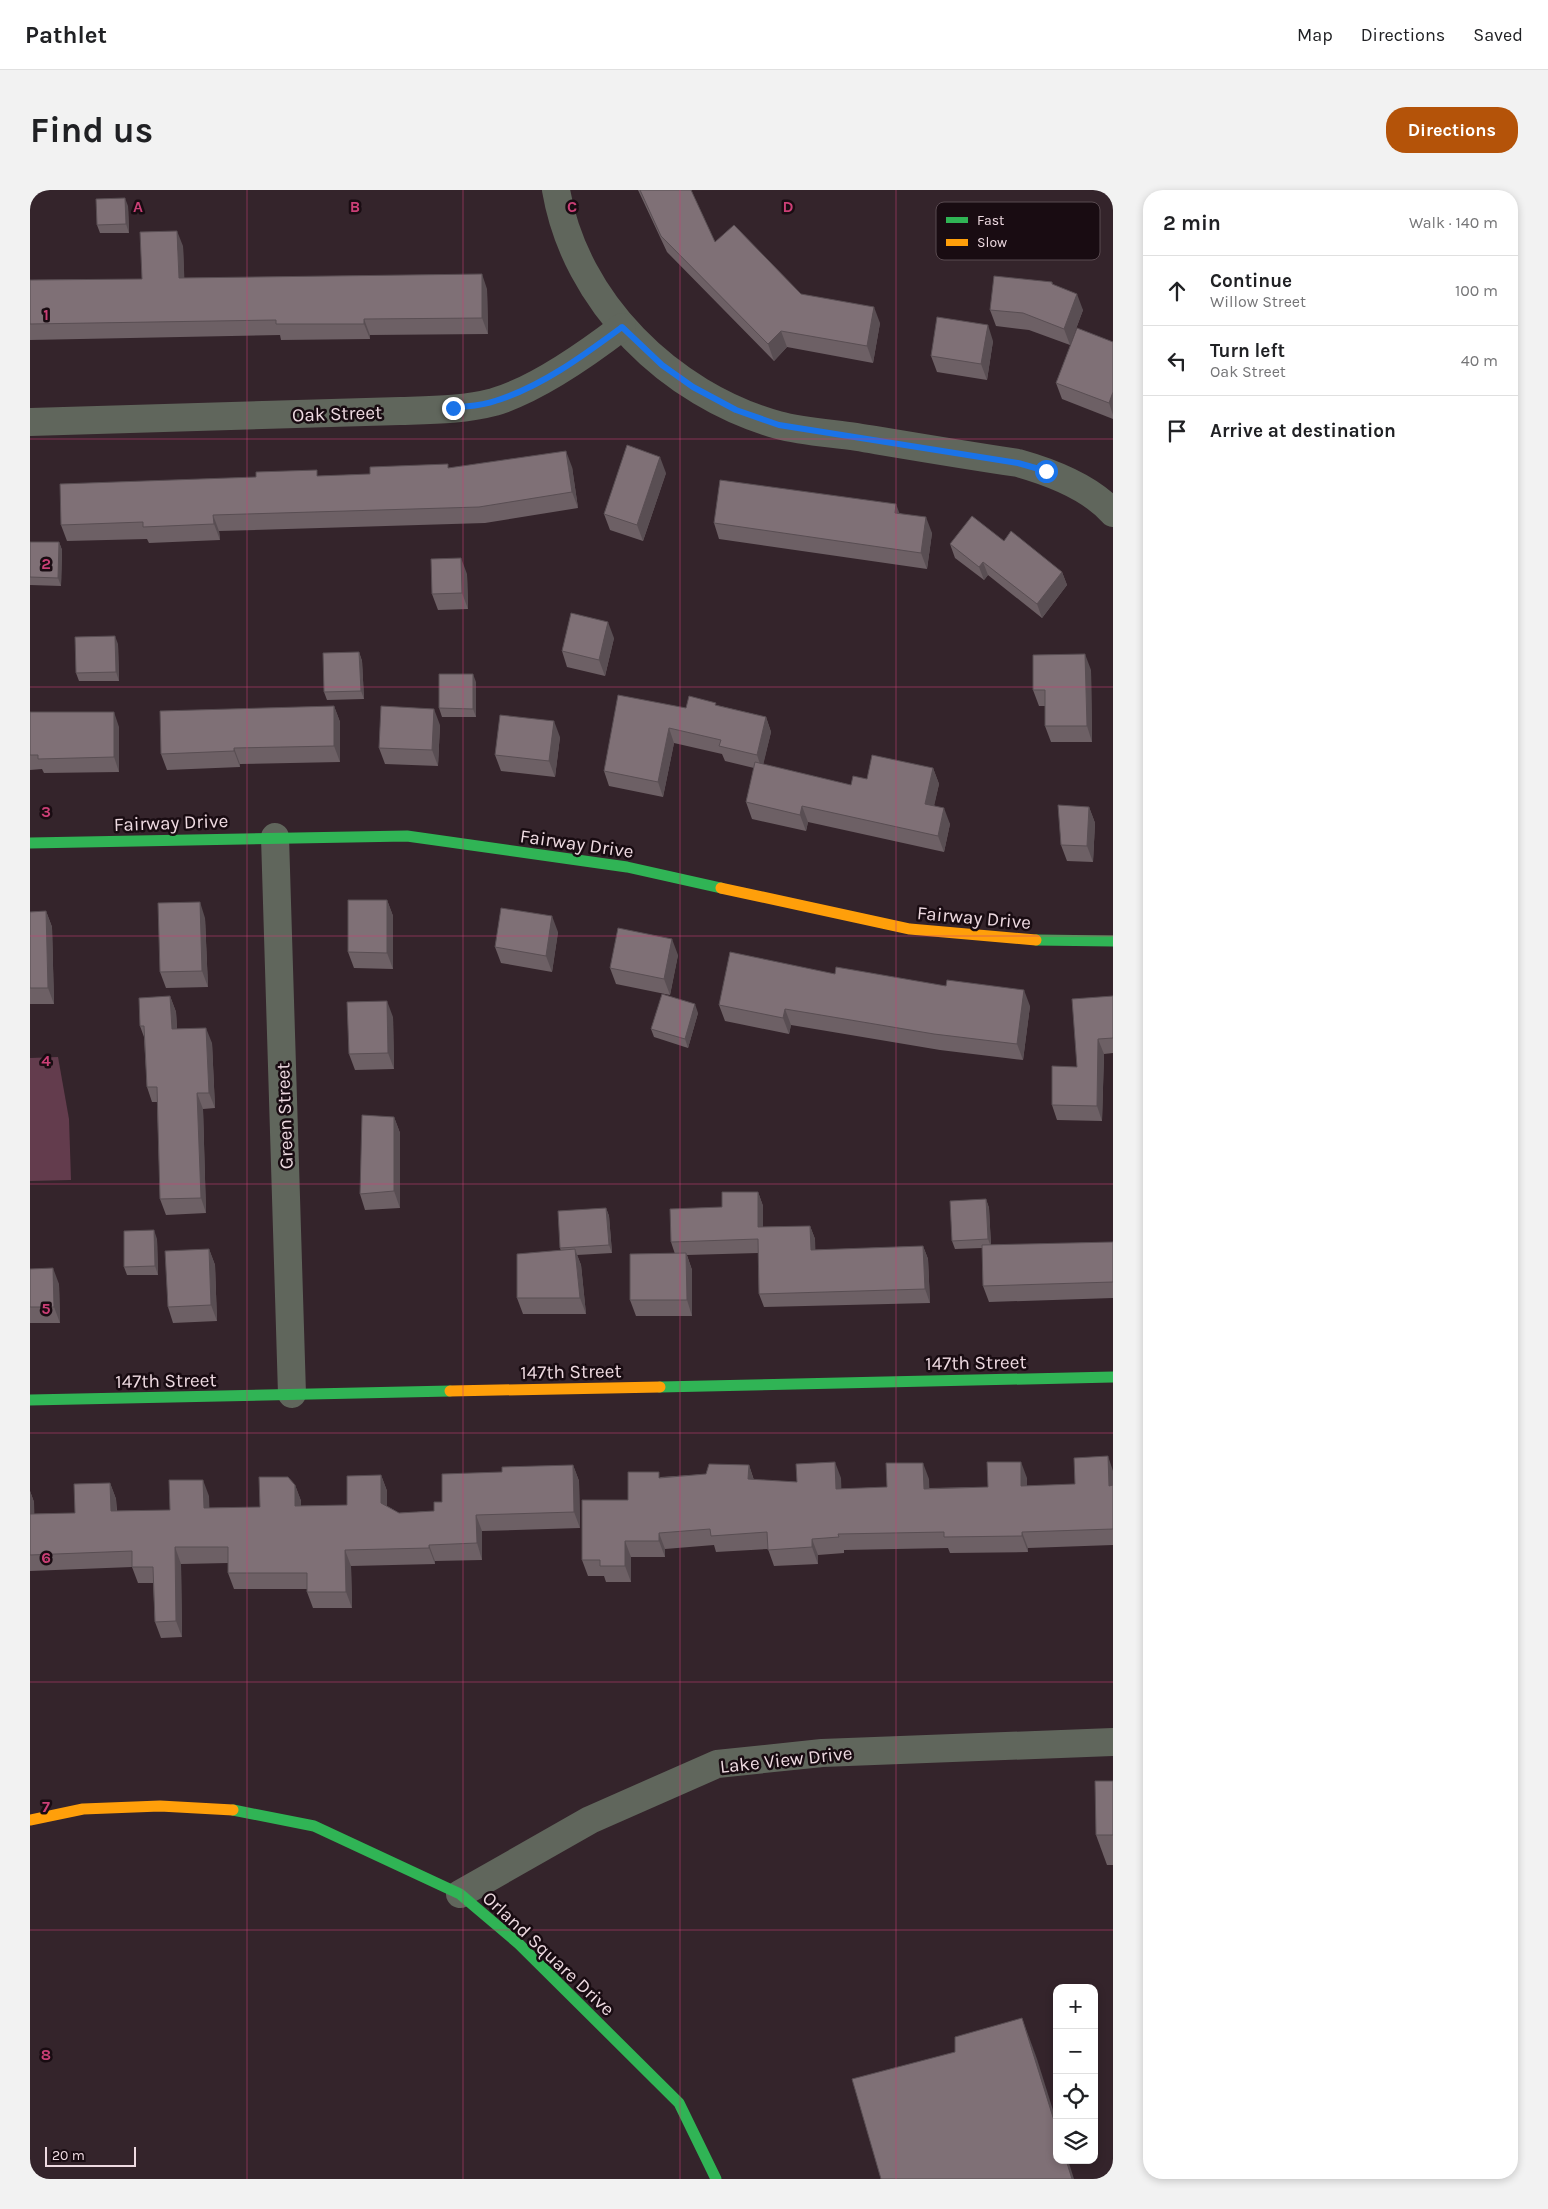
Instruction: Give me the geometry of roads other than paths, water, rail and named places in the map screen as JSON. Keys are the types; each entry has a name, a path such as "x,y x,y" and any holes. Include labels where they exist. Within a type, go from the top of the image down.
{"street":[{"path":"556,190 559,209 571,247 603,302 622,327 662,365 693,387 736,410 779,425 1018,463 1037,468 1082,490 1113,512"},
{"name":"Oak Street","path":"30,422 400,411 453,408 495,402 533,384 594,348 622,327"},
{"name":"Fairway Drive","path":"30,844 275,837 407,836 627,867 910,929 1009,940 1113,941"},
{"name":"Green Street","path":"275,837 292,1394"},
{"name":"147th Street","path":"30,1400 1113,1377"},
{"name":"Lake View Drive","path":"460,1894 590,1820 717,1764 822,1752 1113,1742"},
{"name":"Orland Square Drive","path":"30,1820 83,1809 160,1806 242,1811 314,1826 460,1894 519,1944 679,2103 716,2179"}]}
